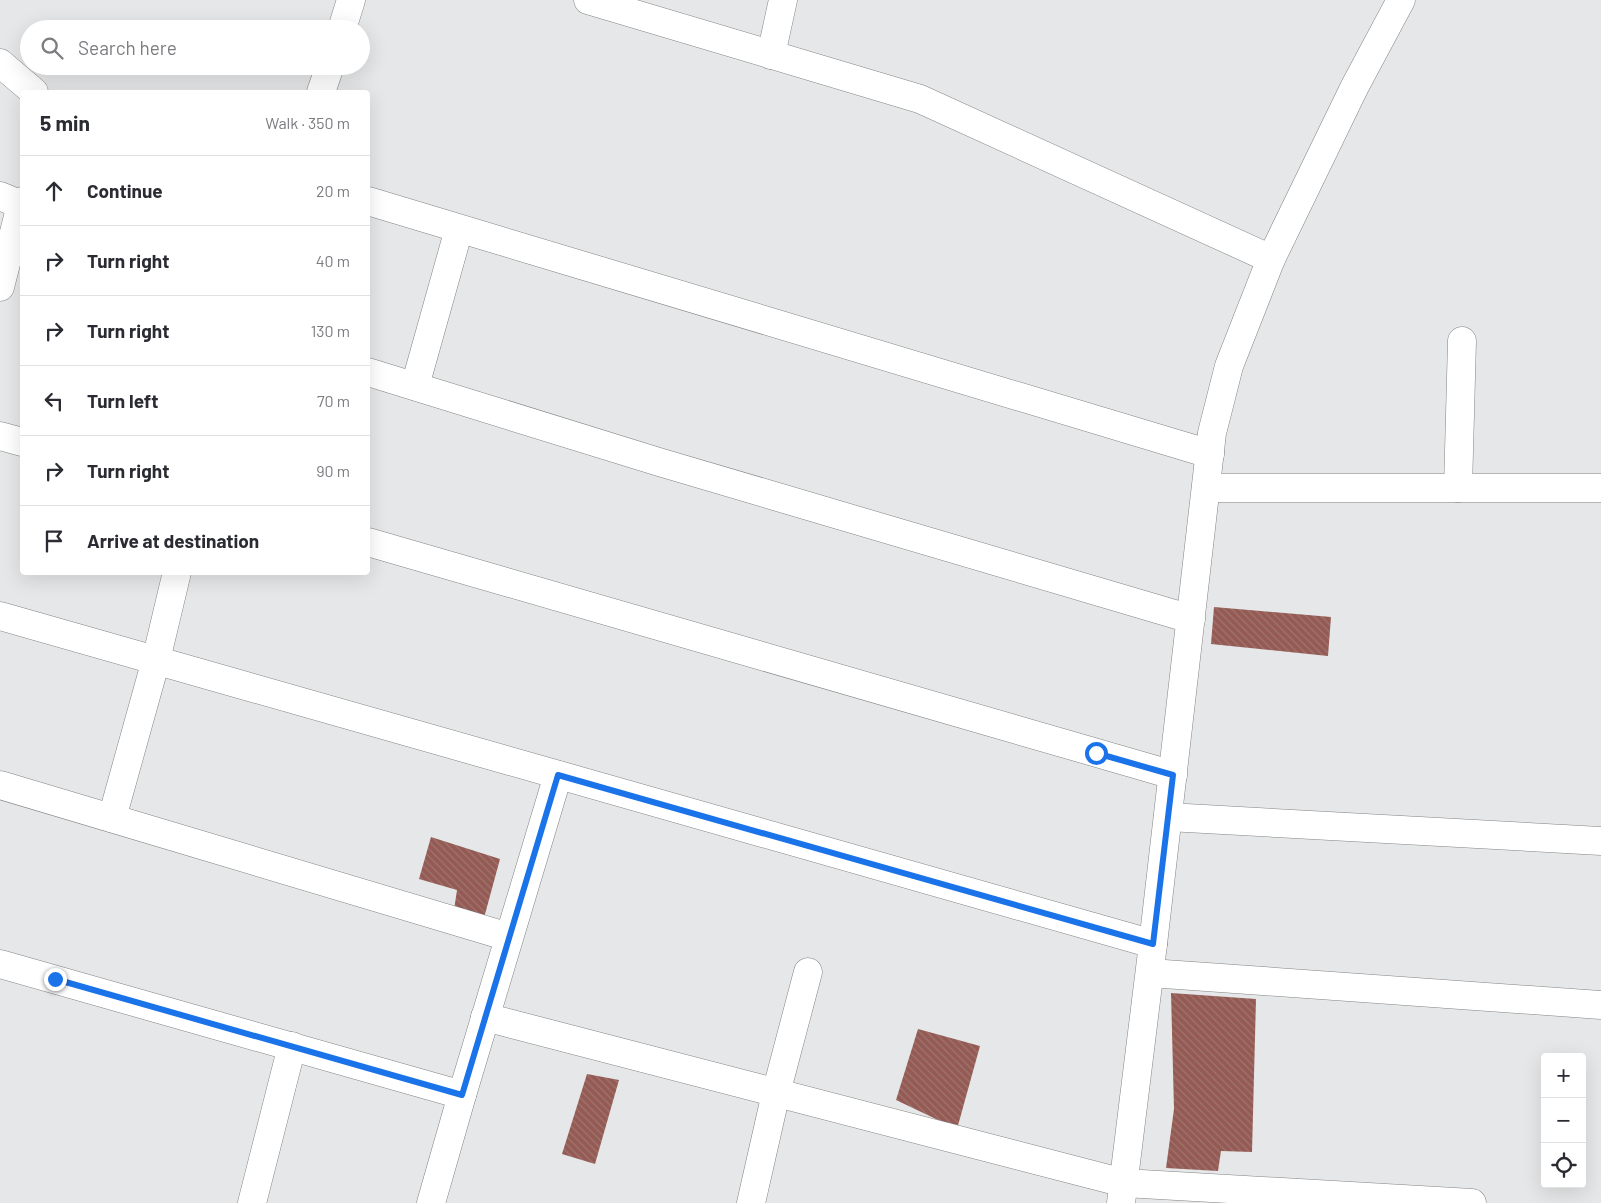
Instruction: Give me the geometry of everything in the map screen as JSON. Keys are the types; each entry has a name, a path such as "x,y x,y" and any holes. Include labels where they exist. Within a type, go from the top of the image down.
{"street":[{"path":"345,20 351,0"},
{"path":"771,55 783,0"},
{"path":"1122,1193 1150,973 1212,433 1229,366 1271,259 1355,86 1401,0"},
{"path":"604,2 771,55 920,99 1271,259"},
{"path":"0,63 32,90"},
{"path":"322,90 327,75"},
{"path":"9,275 15,201"},
{"path":"370,202 1210,454"},
{"path":"414,386 459,229"},
{"path":"1458,488 1462,341"},
{"path":"370,373 669,465 1191,619"},
{"path":"0,436 20,441"},
{"path":"1206,488 1601,488"},
{"path":"370,543 1173,775"},
{"path":"112,818 156,660 176,575"},
{"path":"0,616 1153,944"},
{"path":"431,1203 558,775"},
{"path":"0,785 509,937"},
{"path":"1168,817 1601,841"},
{"path":"0,964 462,1095"},
{"path":"751,1203 776,1093 808,972"},
{"path":"1150,973 1601,1005"},
{"path":"485,1017 776,1093 1122,1193 1472,1203"},
{"path":"252,1203 292,1046"}],"building":[{"path":"1214,607 1331,617 1328,656 1211,644"},
{"path":"431,837 500,859 481,929 454,910 457,890 419,879"},
{"path":"1171,993 1256,999 1252,1152 1221,1151 1218,1171 1166,1168 1174,1109"},
{"path":"918,1029 980,1046 957,1129 896,1100"},
{"path":"587,1074 619,1080 595,1164 562,1154"}],"route":[{"path":"55,979 462,1095 558,775 1153,944 1173,775 1096,753"}]}
